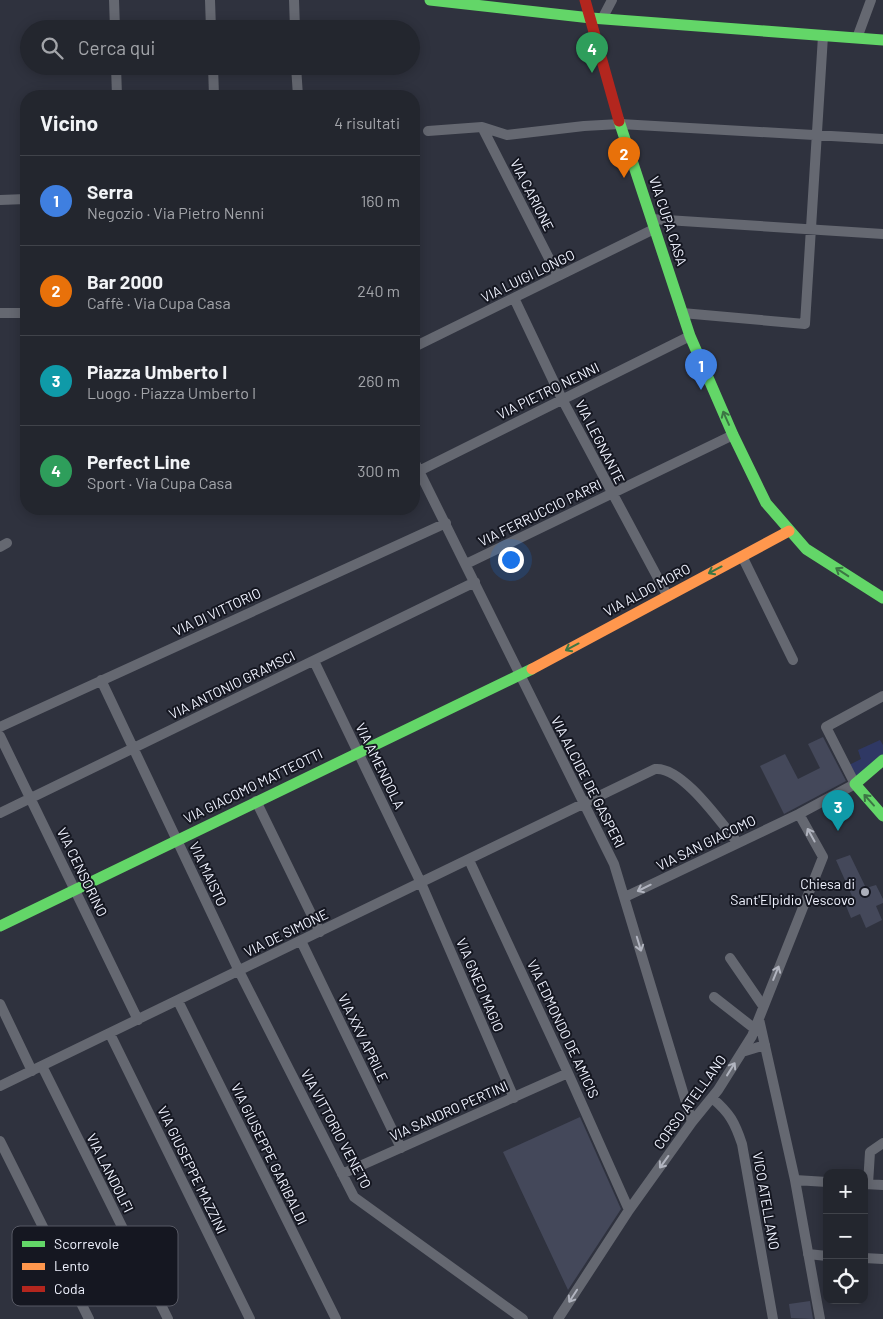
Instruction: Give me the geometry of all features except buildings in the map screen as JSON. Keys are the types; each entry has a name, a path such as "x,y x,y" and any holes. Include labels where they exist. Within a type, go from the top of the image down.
{"street":[{"path":"114,0 115,20"},
{"path":"210,0 211,20"},
{"path":"294,0 295,20"},
{"name":"VIA CUPA CASA","path":"585,0 596,18 620,124 690,336 733,435 766,503 806,549 882,594"},
{"path":"596,18 612,0"},
{"path":"857,38 871,0"},
{"path":"436,1 596,18 883,40"},
{"path":"682,313 805,324 823,36"},
{"path":"116,75 117,90"},
{"path":"213,75 214,90"},
{"path":"297,75 298,90"},
{"path":"428,131 482,127 507,135 620,124 883,139"},
{"name":"VIA CARIONE","path":"482,127 558,276"},
{"path":"0,200 20,199"},
{"path":"653,224 883,234"},
{"name":"VIA LUIGI LONGO","path":"420,344 558,276 653,224"},
{"name":"VIA LEGNANTE","path":"514,298 562,399 611,494 667,595"},
{"path":"0,313 20,312"},
{"name":"VIA PIETRO NENNI","path":"420,470 690,336"},
{"name":"VIA FERRUCCIO PARRI","path":"466,564 733,435"},
{"name":"VIA ALCIDE DE GASPERI","path":"420,473 446,522 519,676 614,864 692,1122"},
{"name":"VIA DI VITTORIO","path":"0,726 446,522"},
{"name":"VIA ALDO MORO","path":"519,676 789,531"},
{"path":"742,556 793,660"},
{"name":"VIA ANTONIO GRAMSCI","path":"0,813 475,582"},
{"name":"VIA AMENDOLA","path":"314,661 421,883"},
{"name":"VIA GIACOMO MATTEOTTI","path":"0,926 256,801 519,676"},
{"name":"VIA MAISTO","path":"102,680 239,971"},
{"path":"883,696 826,727 855,784 883,816"},
{"name":"VIA CENSORINO","path":"0,736 138,1020"},
{"path":"855,784 883,760"},
{"name":"VIA DE SIMONE","path":"0,1086 660,768 696,792 737,842"},
{"name":"VIA SAN GIACOMO","path":"625,897 799,814 855,784"},
{"path":"256,801 320,932"},
{"name":"CORSO ATELLANO","path":"558,1319 629,1210 692,1122 712,1098 755,1029 823,857 799,814"},
{"name":"VIA EDMONDO DE AMICIS","path":"470,860 629,1210"},
{"name":"VIA GNEO MAGIO","path":"421,883 514,1098"},
{"name":"VIA XXV APRILE","path":"301,941 401,1148"},
{"path":"730,958 763,1006"},
{"name":"VIA VITTORIO VENETO","path":"239,971 354,1197 523,1319"},
{"path":"714,997 755,1029"},
{"name":"VIA GIUSEPPE GARIBALDI","path":"178,1001 336,1319"},
{"name":"VIA LANDOLFI","path":"0,1004 37,1068 119,1226"},
{"path":"758,1018 795,1180 820,1319"},
{"name":"VIA GIUSEPPE MAZZINI","path":"110,1034 250,1319"},
{"path":"742,1052 764,1045"},
{"name":"VIA SANDRO PERTINI","path":"342,1174 568,1073"},
{"name":"VICO ATELLANO","path":"712,1098 727,1110 735,1124 742,1144 773,1319"},
{"path":"0,1141 42,1226"},
{"path":"868,1169 870,1152 883,1142"},
{"path":"795,1180 823,1182"},
{"path":"868,1184 883,1185"},
{"path":"808,1254 823,1256"},
{"path":"868,1258 883,1259"},
{"path":"82,1306 89,1319"},
{"name":"VIA LANDOLFI","path":"161,1306 168,1319"}],"shaded area":[{"path":"880,740 883,745 883,758 857,781 849,765 861,759 858,750"}],"traffic: fast":[{"path":"430,0 591,18 883,40"},
{"path":"619,121 690,336 733,435 766,503 806,549 883,598"},
{"path":"0,926 532,669"},
{"path":"883,760 855,784 883,816"}],"traffic: slow":[{"path":"532,669 789,531"}],"traffic: jam":[{"path":"585,0 619,121"}],"place":[{"name":"Perfect Line","path":"592,73"},
{"name":"Bar 2000","path":"624,178"},
{"name":"Serra","path":"701,390"},
{"name":"Piazza Umberto I","path":"838,831"},
{"name":"Chiesa di Sant'Elpidio Vescovo","path":"865,892"}]}
